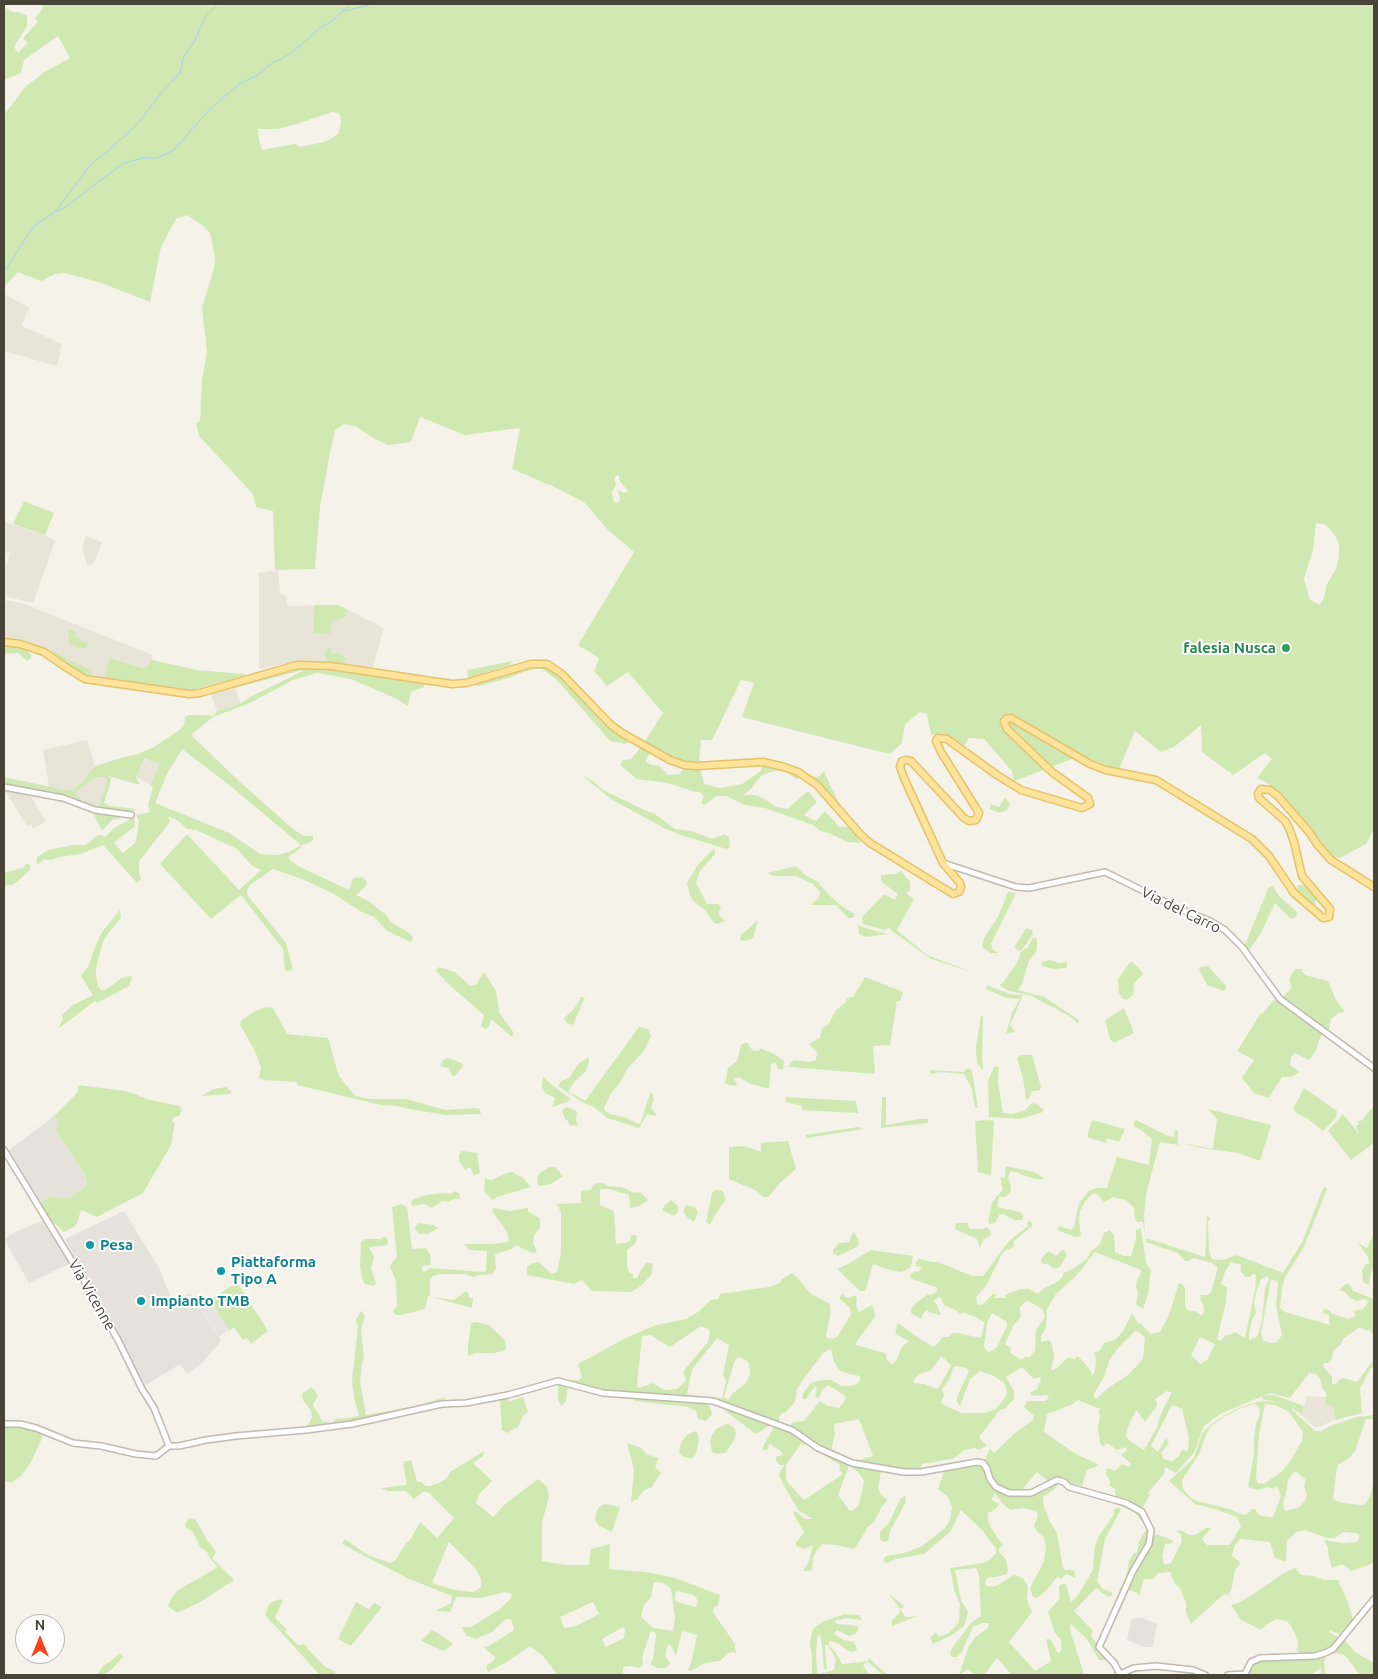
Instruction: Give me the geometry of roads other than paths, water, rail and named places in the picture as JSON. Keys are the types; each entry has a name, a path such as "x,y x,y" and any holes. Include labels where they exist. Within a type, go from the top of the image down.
{"main road":[{"path":"4,642 20,644 44,652 86,679 189,694 200,693 297,665 331,666 452,684 466,683 531,664 547,664 562,674 611,725 670,760 684,765 697,766 763,762 798,772 817,786 870,844 950,894 956,894 960,890 960,883 943,863 909,789 900,764 904,760 911,761 964,818 969,821 976,820 979,813 941,752 936,741 938,738 947,739 989,770 1021,790 1082,808 1090,804 1088,798 1052,772 1007,729 1004,721 1011,718 1090,764 1106,770 1156,780 1252,840 1269,856 1294,893 1323,918 1329,917 1330,910 1302,876 1289,828 1285,821 1259,798 1260,789 1270,790 1278,796 1331,860 1374,886"}],"street":[{"path":"4,787 63,798 95,810 131,815"},
{"name":"Via del Carro","path":"943,863 1016,887 1029,888 1105,872 1180,909 1210,921 1225,930 1242,947 1280,999 1374,1068"},
{"name":"Via Vicenne","path":"4,1150 118,1340 154,1408 169,1446"},
{"path":"4,1424 20,1424 36,1428 73,1443 156,1456 169,1446 179,1446 206,1440 352,1424 442,1404 466,1403 508,1395 558,1381 603,1393 713,1401 792,1430 818,1448 852,1463 904,1472 921,1472 977,1462 983,1463 996,1487 1009,1493 1030,1493 1056,1480 1064,1482 1069,1487 1126,1503 1142,1512 1151,1530 1149,1544 1133,1571 1099,1647 1114,1663 1119,1674 1134,1668 1156,1666 1193,1670 1205,1675"},
{"path":"1228,1675 1245,1674 1251,1662 1260,1658 1300,1657 1325,1653 1333,1649 1374,1599"}],"waterway":[{"path":"56,211 91,164 136,126 161,93 180,73 184,56 193,44 205,17 218,4"},
{"path":"4,272 31,230 38,223 64,208 124,163 143,158 157,158 174,150 208,111 239,84 258,75 269,65 290,54 320,28 332,21 350,4"},
{"path":"344,11 373,4"}],"place":[{"name":"falesia Nusca","path":"1286,648"},
{"name":"Pesa","path":"90,1245"},
{"name":"Piattaforma Tipo A","path":"221,1271"},
{"name":"Impianto TMB","path":"141,1301"}]}
